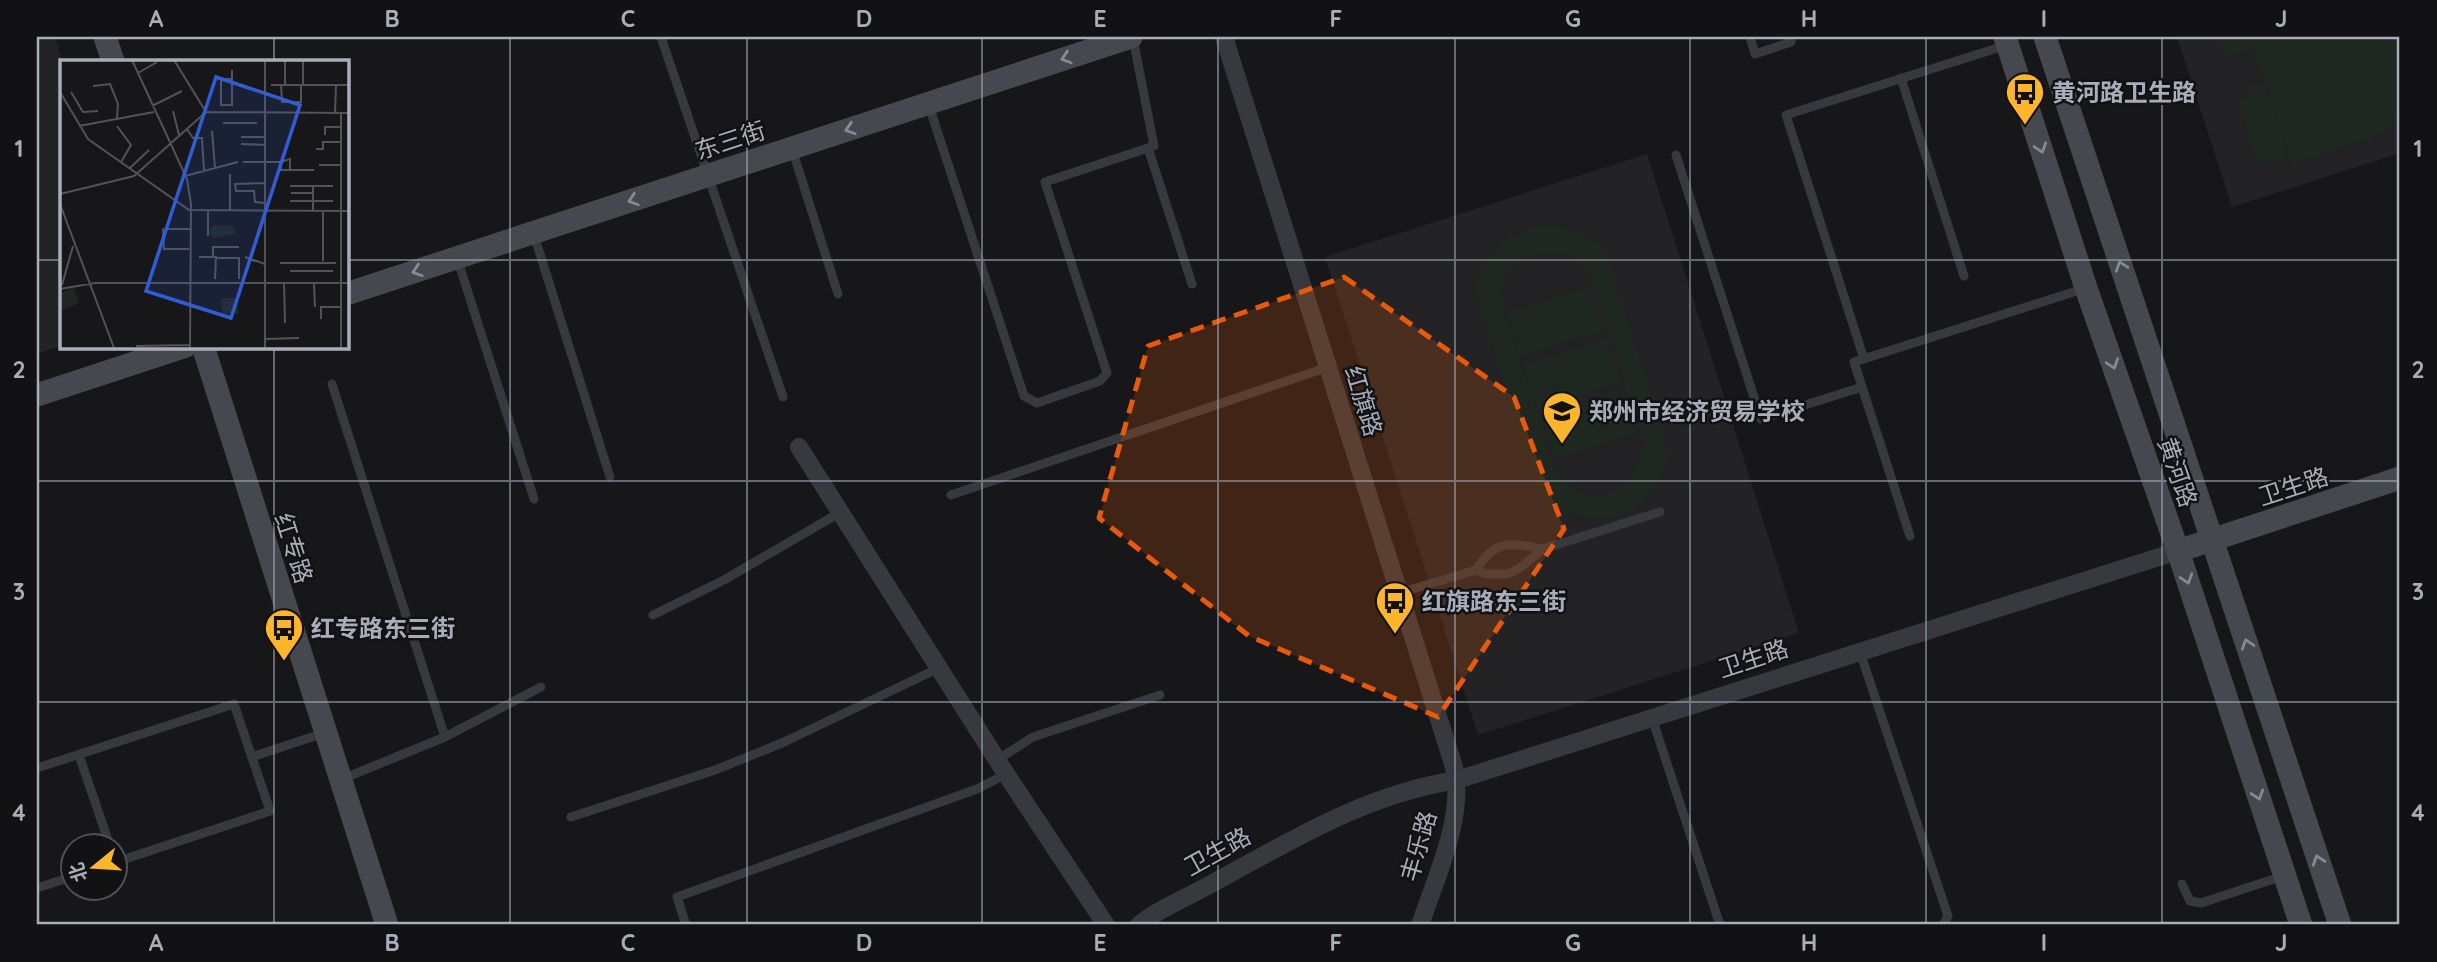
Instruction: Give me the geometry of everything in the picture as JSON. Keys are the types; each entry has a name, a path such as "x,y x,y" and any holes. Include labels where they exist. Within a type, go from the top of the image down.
{"street":[{"path":"105,37 113,60"},
{"name":"东三街","path":"348,293 1132,37"},
{"name":"红旗路","path":"1224,37 1457,780"},
{"name":"黄河路","path":"2045,37 2340,925"},
{"name":"黄河路","path":"2006,41 2301,925"},
{"path":"37,395 180,348"},
{"name":"红专路","path":"204,348 387,925"},
{"path":"800,447 1001,767 1106,925"},
{"name":"卫生路","path":"1139,925 1317,827 1395,793 1457,780 2400,478"},
{"name":"丰乐路","path":"1420,925 1452,827 1458,792 1457,780"}],"lane":[{"path":"661,37 783,397"},
{"path":"928,103 1024,396 1037,403 1100,382 1107,373 1045,182 1154,146 1132,37"},
{"path":"1750,37 1755,54 1791,42 1789,37"},
{"path":"1864,359 1786,115 2006,41"},
{"path":"1901,78 1964,276"},
{"path":"791,148 838,294"},
{"path":"1148,148 1192,284"},
{"path":"1676,155 1761,419 1862,387"},
{"path":"534,233 610,477"},
{"path":"457,258 534,499"},
{"path":"1910,536 1854,362 2087,288"},
{"path":"951,495 1328,367"},
{"path":"332,384 445,737"},
{"path":"653,615 724,580 841,512"},
{"path":"1399,593 1476,570 1487,574 1507,574 1520,568 1543,550 1660,512"},
{"path":"1476,570 1484,557 1501,546 1521,545 1543,550"},
{"path":"1860,652 1948,916 1943,925"},
{"path":"571,817 715,770 782,743 939,668"},
{"path":"340,780 445,737 541,687"},
{"path":"686,925 677,897 977,789 1033,737 1160,695"},
{"path":"37,768 234,704 270,811 130,857"},
{"path":"1652,718 1720,925"},
{"path":"252,757 325,733"},
{"path":"79,755 105,832"},
{"path":"2182,884 2190,901 2201,903 2284,876"},
{"path":"37,888 60,881"}],"highlighted area":[{"path":"1344,277 1514,397 1564,529 1438,717 1249,636 1099,518 1148,346"}],"shaded area":[{"path":"37,37 55,37 62,60 60,346 37,354"},
{"path":"2177,37 2400,37 2400,153 2232,207"},
{"path":"2218,37 2248,37 2252,50 2225,59"},
{"path":"2251,37 2400,37 2400,113 2385,134 2292,164"},
{"path":"2257,83 2265,87 2287,156 2258,165 2238,101 2250,97 2247,86"},
{"name":"郑州市经济贸易学校","path":"1647,154 1799,633 1478,735 1325,257"},
{"path":"1538,226 1565,228 1604,248 1669,452 1662,475 1650,494 1635,508 1618,516 1598,520 1578,517 1558,508 1539,493 1474,290 1489,257 1505,241","holes":["1550,252 1564,254 1575,260 1590,275 1643,440 1640,459 1633,475 1622,486 1609,493 1595,495 1580,492 1566,483 1554,468 1501,303 1503,284 1511,269 1532,255"]},
{"path":"1590,286 1604,330 1521,357 1507,312"},
{"path":"1607,338 1621,383 1538,409 1524,365"},
{"path":"1624,389 1638,433 1555,459 1541,415"}],"place":[{"name":"黄河路卫生路","path":"2025,126"},
{"name":"郑州市经济贸易学校","path":"1562,445"},
{"name":"红旗路东三街","path":"1395,635"},
{"name":"红专路东三街","path":"284,662"}]}
